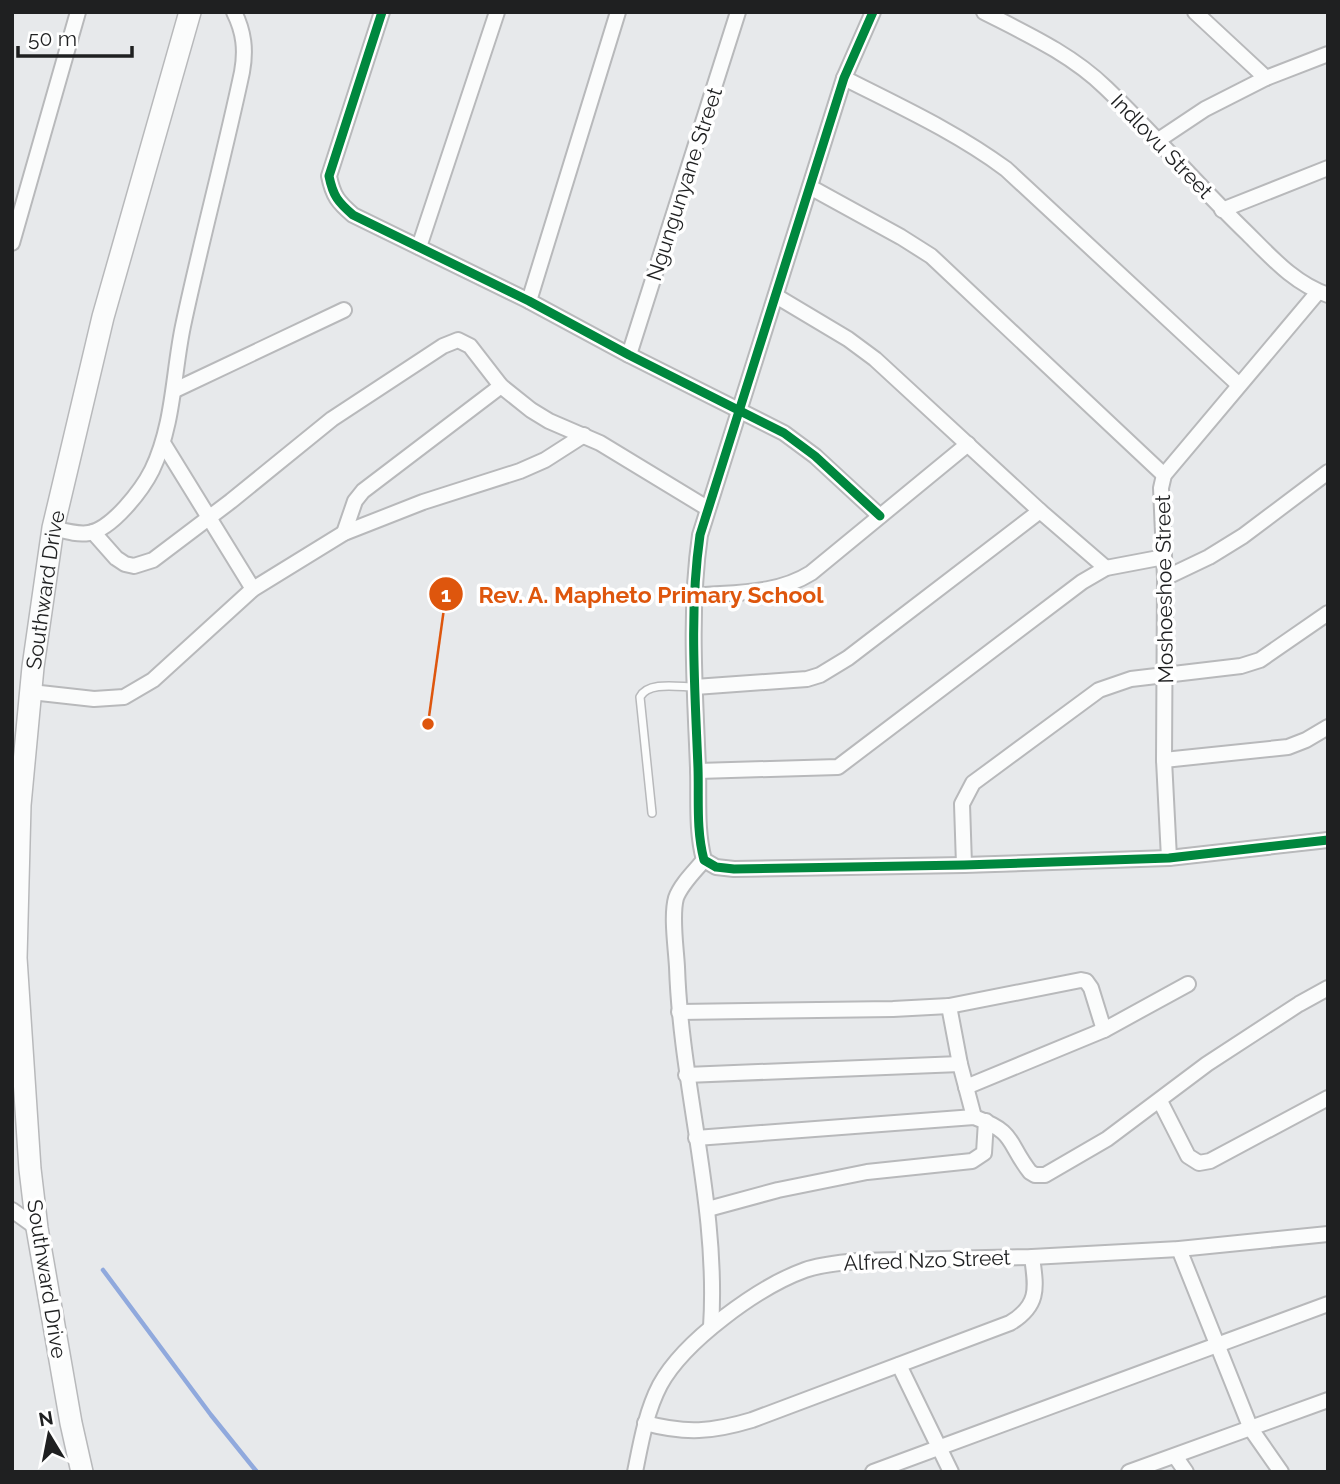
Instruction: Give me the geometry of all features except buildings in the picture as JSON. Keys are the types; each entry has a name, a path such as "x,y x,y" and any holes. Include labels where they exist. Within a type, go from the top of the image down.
{"main road":[{"name":"Southward Drive","path":"82,1472 37,1228 28,1146 16,958 20,805 31,691 53,528 103,317 190,12"}],"street":[{"path":"12,243 78,12"},
{"path":"53,528 75,533 93,532 113,519 151,472 163,443 175,390 183,328 245,55 244,38 234,12"},
{"path":"382,12 329,176 332,193 342,205 354,215 529,301 784,433 800,444 880,516"},
{"path":"419,247 497,12"},
{"path":"529,301 618,12"},
{"path":"711,1327 713,1267 708,1209 686,1075 679,1012 676,900 704,860 699,833 695,687 696,566 707,508 844,78 873,12"},
{"name":"Indlovu Street","path":"984,12 1050,46 1079,65 1105,87 1222,210 1286,272 1323,294"},
{"path":"1195,12 1266,79"},
{"name":"Ngungunyane Street","path":"629,355 733,14"},
{"path":"1157,141 1205,108 1328,54"},
{"path":"844,78 948,131 1006,169 1239,385"},
{"path":"1222,210 1328,168"},
{"path":"810,187 931,256 1164,475"},
{"name":"Moshoeshoe Street","path":"1169,858 1164,760 1165,578 1161,488 1164,475 1239,385 1323,294"},
{"path":"776,296 848,339 875,359 1040,511 1107,568"},
{"path":"175,390 344,310"},
{"path":"93,532 116,558 125,564 144,564 162,555 332,419 450,341 458,340 470,346 501,386 531,410 621,455 707,508"},
{"path":"344,533 355,501 363,491 501,386"},
{"path":"31,691 94,699 124,697 153,680 253,589 344,533 423,502 520,471 545,460 584,435"},
{"path":"163,443 253,589"},
{"path":"694,596 765,590 796,583 968,443"},
{"path":"1165,578 1209,557 1243,536 1328,472"},
{"path":"695,687 791,682 820,674 848,658 1040,511"},
{"path":"698,771 838,767 1082,582 1107,568 1164,557"},
{"path":"964,865 962,804 973,783 1099,690 1123,681 1241,666 1260,660 1328,613"},
{"path":"1164,760 1288,747 1328,727"},
{"path":"704,860 716,866 734,869 964,865 1169,858 1328,840"},
{"path":"679,1012 950,1006 1086,981 1091,988 1104,1030"},
{"path":"966,1087 1054,1053 1104,1030 1188,984"},
{"path":"696,1138 980,1119 1007,1134 1030,1172 1040,1176 1051,1173 1107,1139 1208,1064 1328,988"},
{"path":"708,1209 778,1190 867,1172 972,1161 984,1153 980,1119 966,1087 950,1006"},
{"path":"686,1075 960,1064"},
{"path":"1160,1101 1188,1156 1199,1163 1210,1161 1328,1098"},
{"path":"12,1210 37,1228"},
{"name":"Alfred Nzo Street","path":"635,1472 645,1423 660,1384 682,1354 711,1327 779,1281 806,1269 830,1264 1179,1249 1328,1234"},
{"path":"1179,1249 1251,1429 1281,1472"},
{"path":"645,1423 688,1431 724,1428 752,1420 1010,1323 1023,1314 1036,1290 1032,1257"},
{"path":"873,1472 1328,1304"},
{"path":"899,1365 951,1472"},
{"path":"1129,1472 1328,1400"},
{"path":"1175,1456 1186,1472"}],"lane":[{"path":"652,813 640,697 650,688 695,687"}],"waterway":[{"path":"103,1270 257,1472"}],"cycle path":[{"path":"382,12 329,176 334,194 343,206 353,215 529,301 784,433 815,456 880,516"},
{"path":"873,12 844,78 700,535 694,652 699,826 704,860 716,867 734,869 964,865 1169,858 1328,840"}],"place":[{"name":"Rev. A. Mapheto Primary School","path":"428,724"}]}
